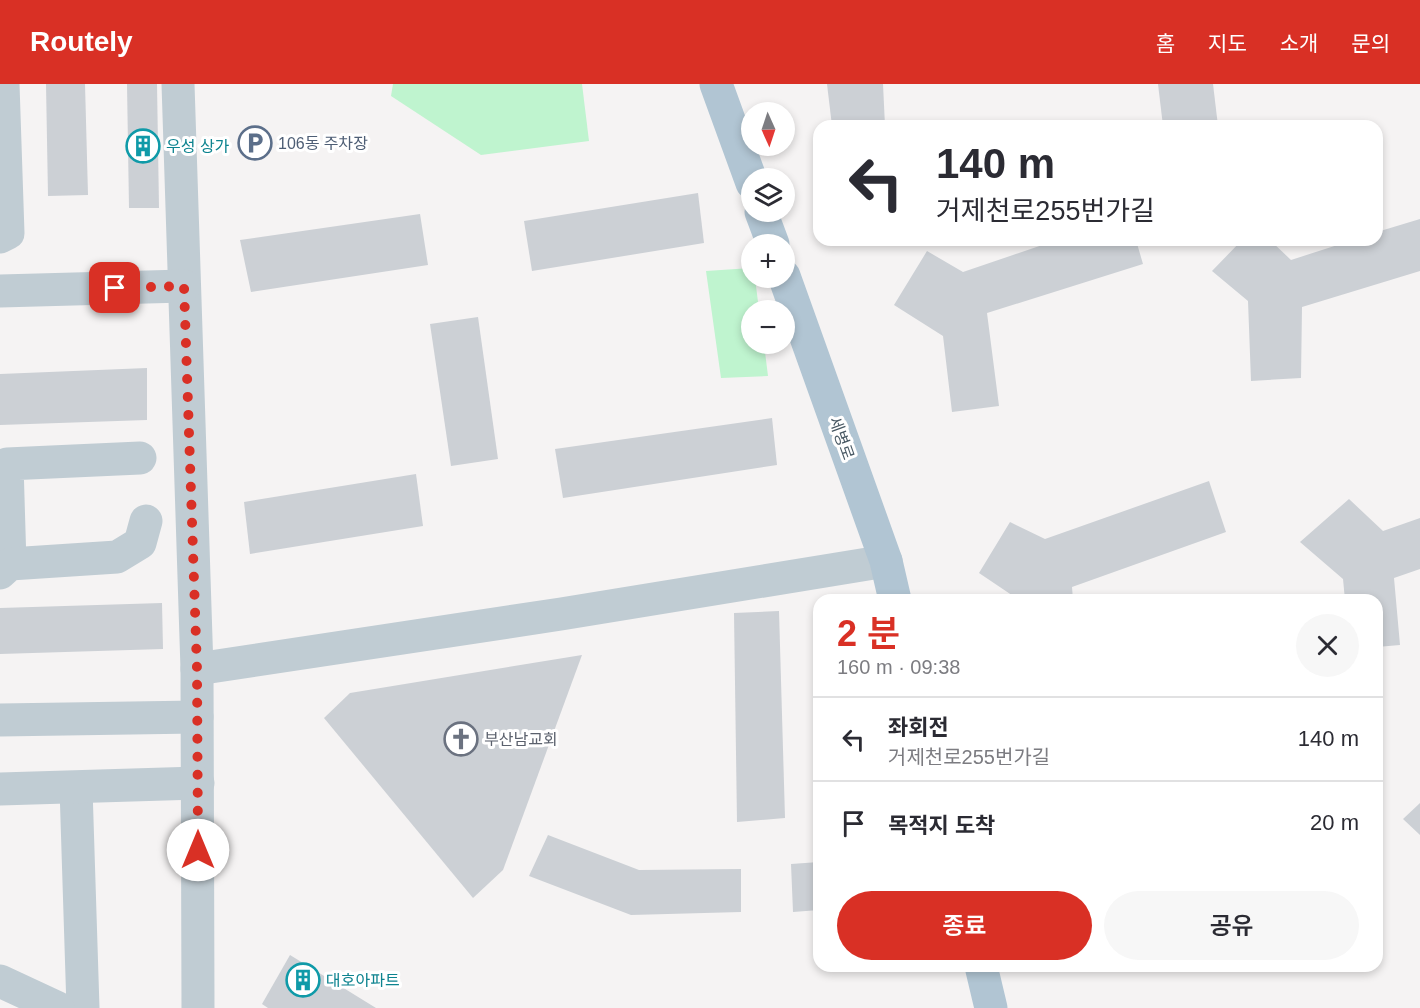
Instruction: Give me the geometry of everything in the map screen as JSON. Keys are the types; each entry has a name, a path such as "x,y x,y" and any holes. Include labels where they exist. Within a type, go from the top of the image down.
{"main road":[{"path":"716,84 747,168"},
{"name":"세병로","path":"788,288 886,561 894,594"},
{"path":"982,972 991,1008"}],"street":[{"path":"0,237 8,233 3,84"},
{"path":"178,84 197,669 198,1008"},
{"path":"0,291 184,286"},
{"path":"140,458 7,464 5,568 117,557 140,543 146,521"},
{"path":"197,669 573,612 886,561"},
{"path":"0,720 197,717"},
{"path":"0,789 198,783"},
{"path":"76,788 83,1008"},
{"path":"0,981 58,1008"}],"green space":[{"path":"393,84 582,84 589,141 481,155 391,96"},
{"path":"741,269 741,288 756,288 758,300 741,300 741,354 765,354 768,376 721,378 706,271"}],"building":[{"path":"46,84 85,84 88,195 48,196"},
{"name":"우성 상가","path":"127,84 157,84 159,208 129,208"},
{"path":"827,84 883,84 885,120 831,120"},
{"path":"1158,84 1213,84 1217,120 1162,120"},
{"path":"698,193 704,243 532,271 524,221"},
{"path":"420,214 428,265 251,292 240,240"},
{"path":"1420,219 1420,271 1302,307 1301,378 1251,381 1248,301 1212,271 1236,246 1276,246 1291,260 1334,246 1383,246 1383,230"},
{"path":"1039,246 1138,246 1143,264 987,313 999,406 952,412 943,336 894,305 927,251 963,272"},
{"path":"478,317 498,459 451,466 430,324"},
{"path":"147,368 147,420 0,425 0,374"},
{"path":"772,418 777,465 563,498 555,449"},
{"path":"416,474 423,526 250,554 244,502"},
{"path":"1209,481 1226,532 1072,587 1073,594 1010,594 979,573 1010,522 1045,539"},
{"path":"1349,499 1383,531 1420,518 1420,569 1394,578 1400,645 1383,646 1383,594 1344,594 1343,579 1300,542"},
{"path":"162,603 163,649 0,654 0,608"},
{"path":"779,611 785,818 737,822 734,613"},
{"path":"582,655 503,870 473,898 324,718 350,693"},
{"path":"1420,803 1420,835 1403,819"},
{"path":"548,835 639,870 741,869 741,912 631,915 529,876"},
{"path":"813,862 813,910 793,912 791,864"},
{"name":"대호아파트","path":"290,955 376,1008 268,1008 262,1004"}],"place":[{"name":"106동 주차장","path":"255,143"},
{"name":"우성 상가","path":"143,146"},
{"name":"부산남교회","path":"461,739"},
{"name":"대호아파트","path":"303,980"}],"route":[{"path":"115,288 184,286 197,669 198,850"}]}
